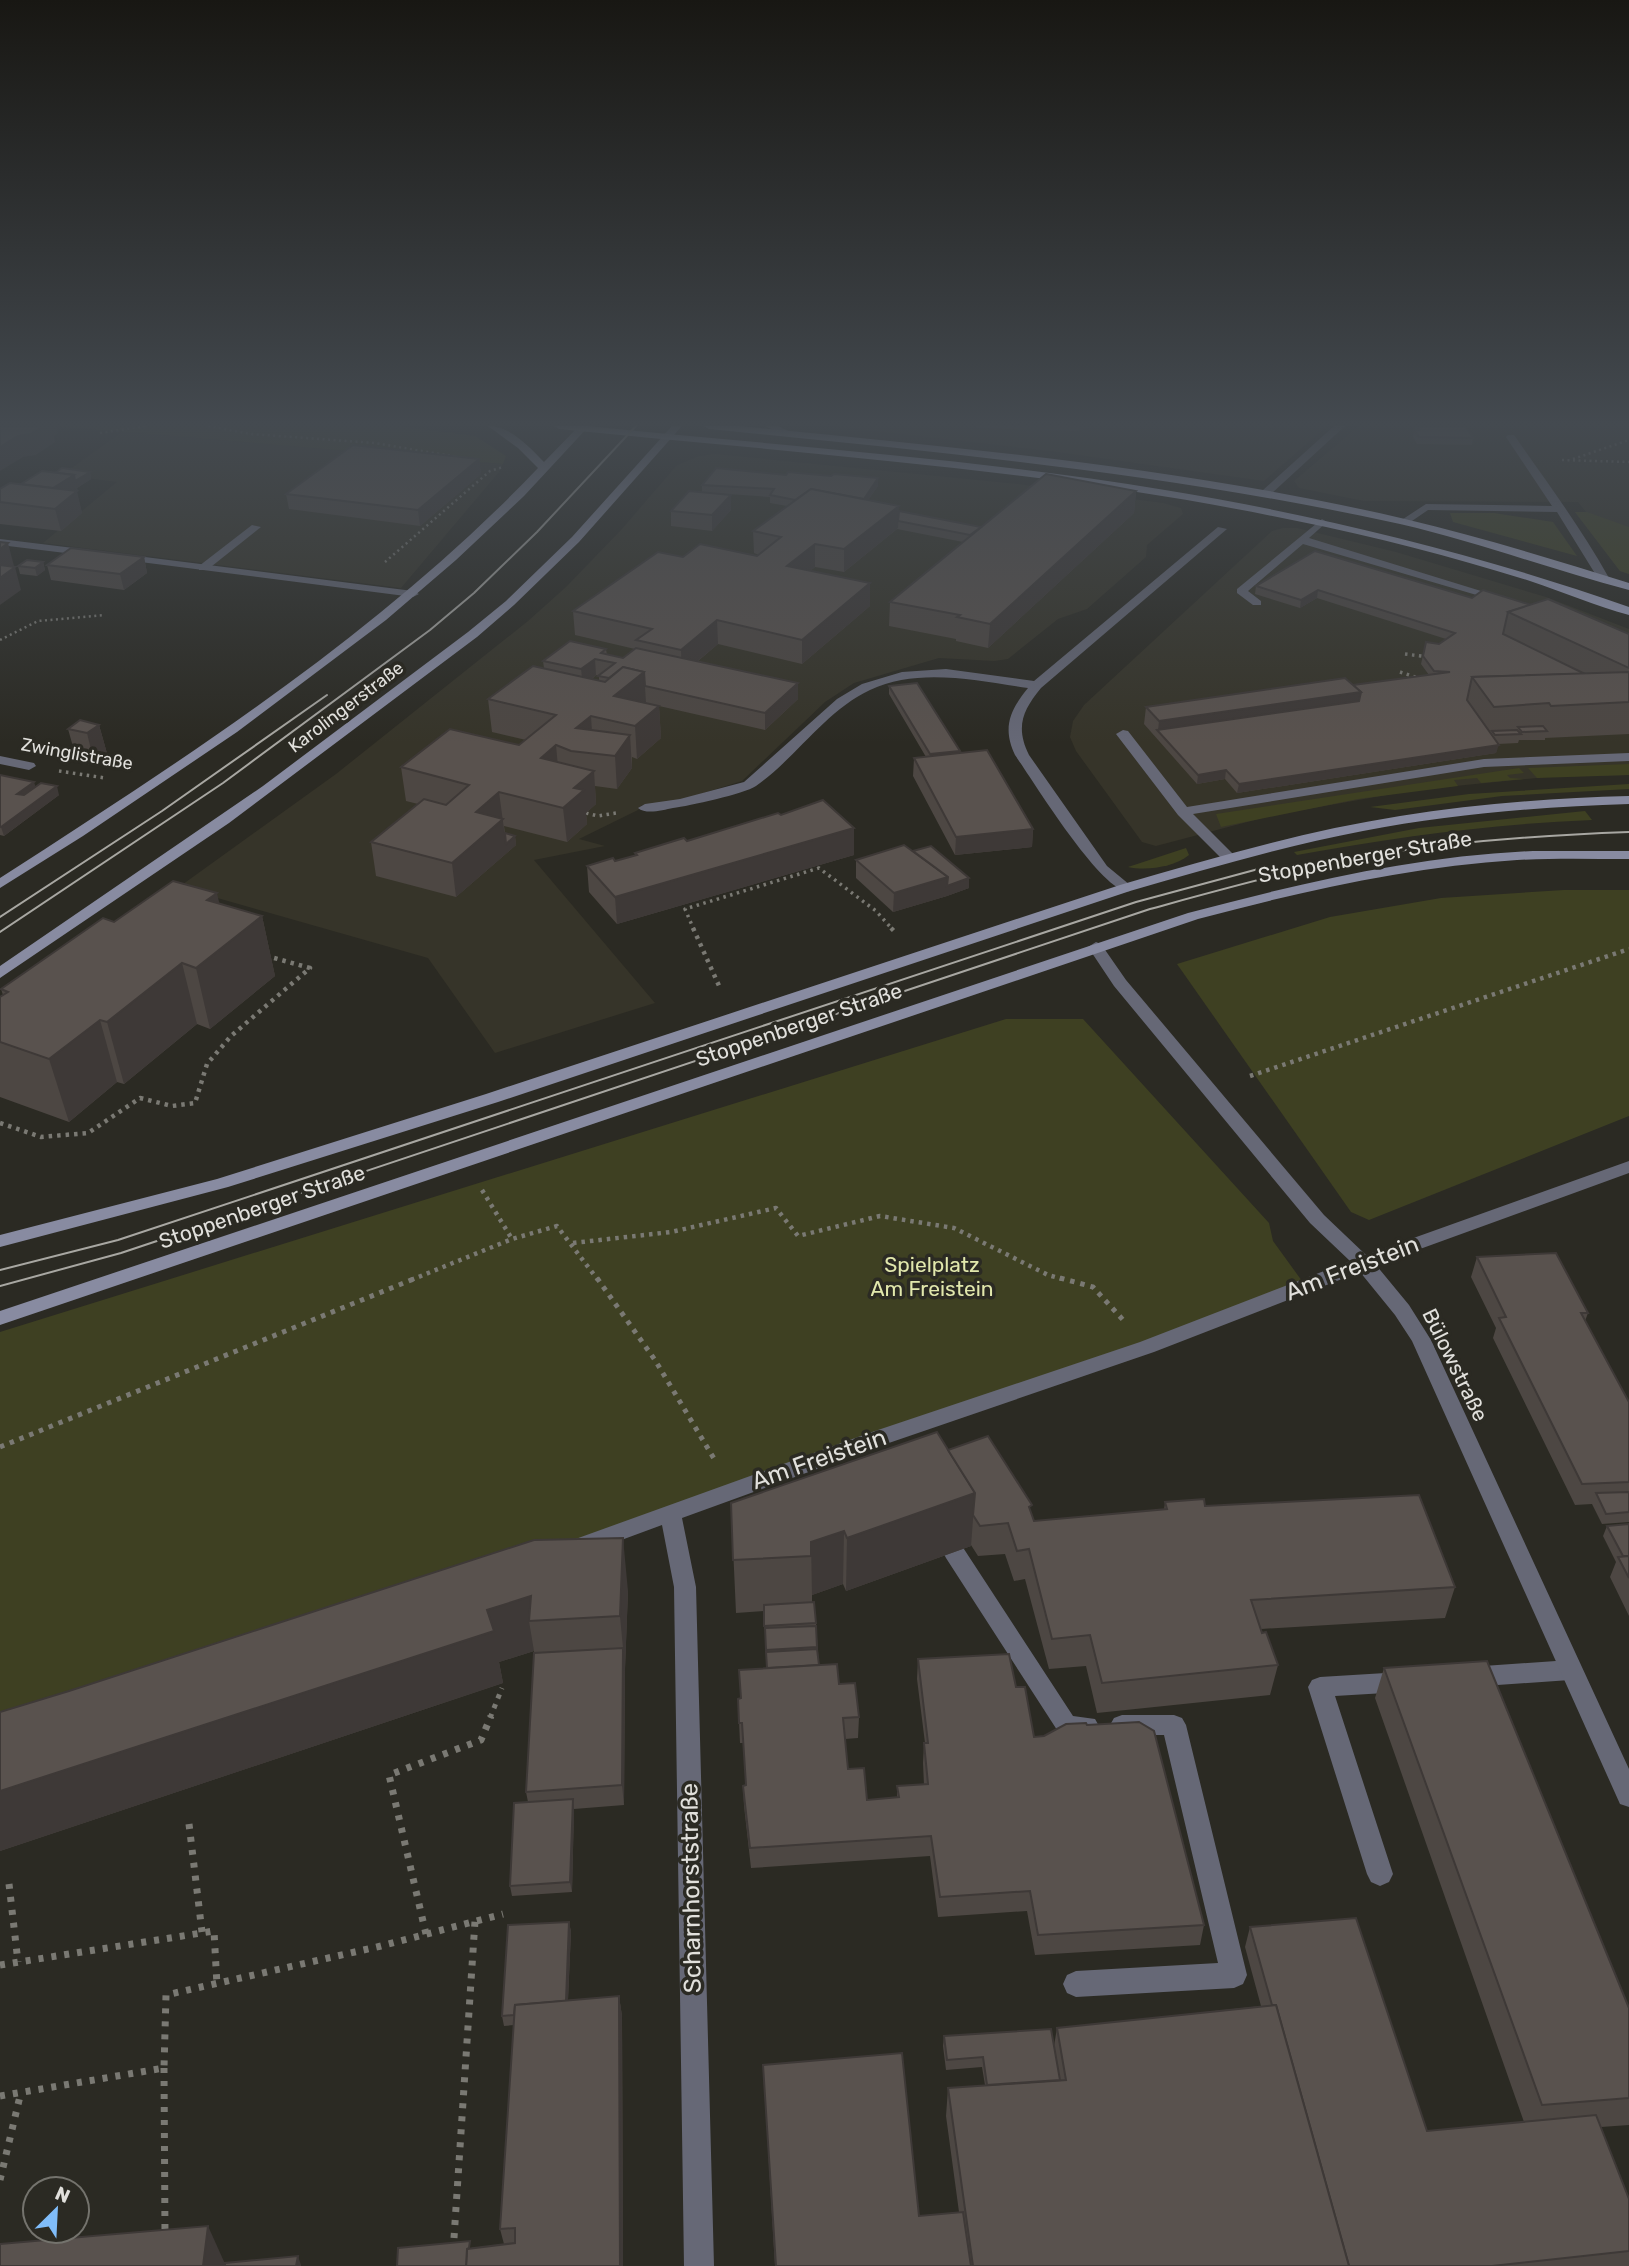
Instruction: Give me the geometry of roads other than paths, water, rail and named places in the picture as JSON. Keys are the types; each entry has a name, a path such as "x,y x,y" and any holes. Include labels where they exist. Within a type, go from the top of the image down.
{"main road":[{"path":"0,884 148,787 318,667 412,594 480,532"},
{"name":"Karolingerstraße","path":"0,973 302,765 410,684 509,604 582,532"},
{"path":"1359,532 1475,562 1629,611"},
{"path":"1442,532 1629,587"},
{"name":"Stoppenberger Straße","path":"0,1241 222,1183 479,1102 1125,888 1229,858 1398,820 1496,808 1629,800"},
{"name":"Stoppenberger Straße","path":"0,1318 1193,916 1297,888 1392,871 1503,856 1629,855"}],"street":[{"path":"203,568 250,532"},
{"path":"1125,888 1102,869 1016,744 1012,726 1019,705 1037,685 1219,532"},
{"path":"1257,603 1241,591 1312,532"},
{"path":"1574,532 1603,578"},
{"path":"1303,540 1507,601"},
{"path":"0,542 412,594"},
{"path":"645,808 681,803 749,785 842,702 866,687 902,676 946,673 1037,685"},
{"path":"1123,734 1183,812 1229,858"},
{"path":"1183,812 1485,763 1629,757"},
{"name":"Zwinglistraße","path":"0,760 29,766"},
{"name":"Bülowstraße","path":"1096,947 1121,983 1317,1219 1363,1263 1402,1310 1422,1340 1629,1796"},
{"name":"Am Freistein","path":"556,1555 733,1489 1147,1348 1363,1263 1629,1167"},
{"path":"876,1439 892,1460"},
{"name":"Scharnhorststraße","path":"670,1512 685,1587 699,2266"},
{"path":"954,1552 1067,1726 1174,1725 1234,1975 1076,1984"},
{"path":"1380,1874 1320,1687 1570,1670"}],"tram line":[{"path":"0,932 223,783 430,630 474,593 537,532"},
{"path":"0,917 162,811 327,695"},
{"path":"0,1286 121,1253 1150,909 1237,885 1384,853 1506,839 1629,832"},
{"path":"0,1270 118,1240 1136,902 1262,868"}],"park label":[{"name":"Spielplatz Am Freistein","path":"932,1277"}]}
